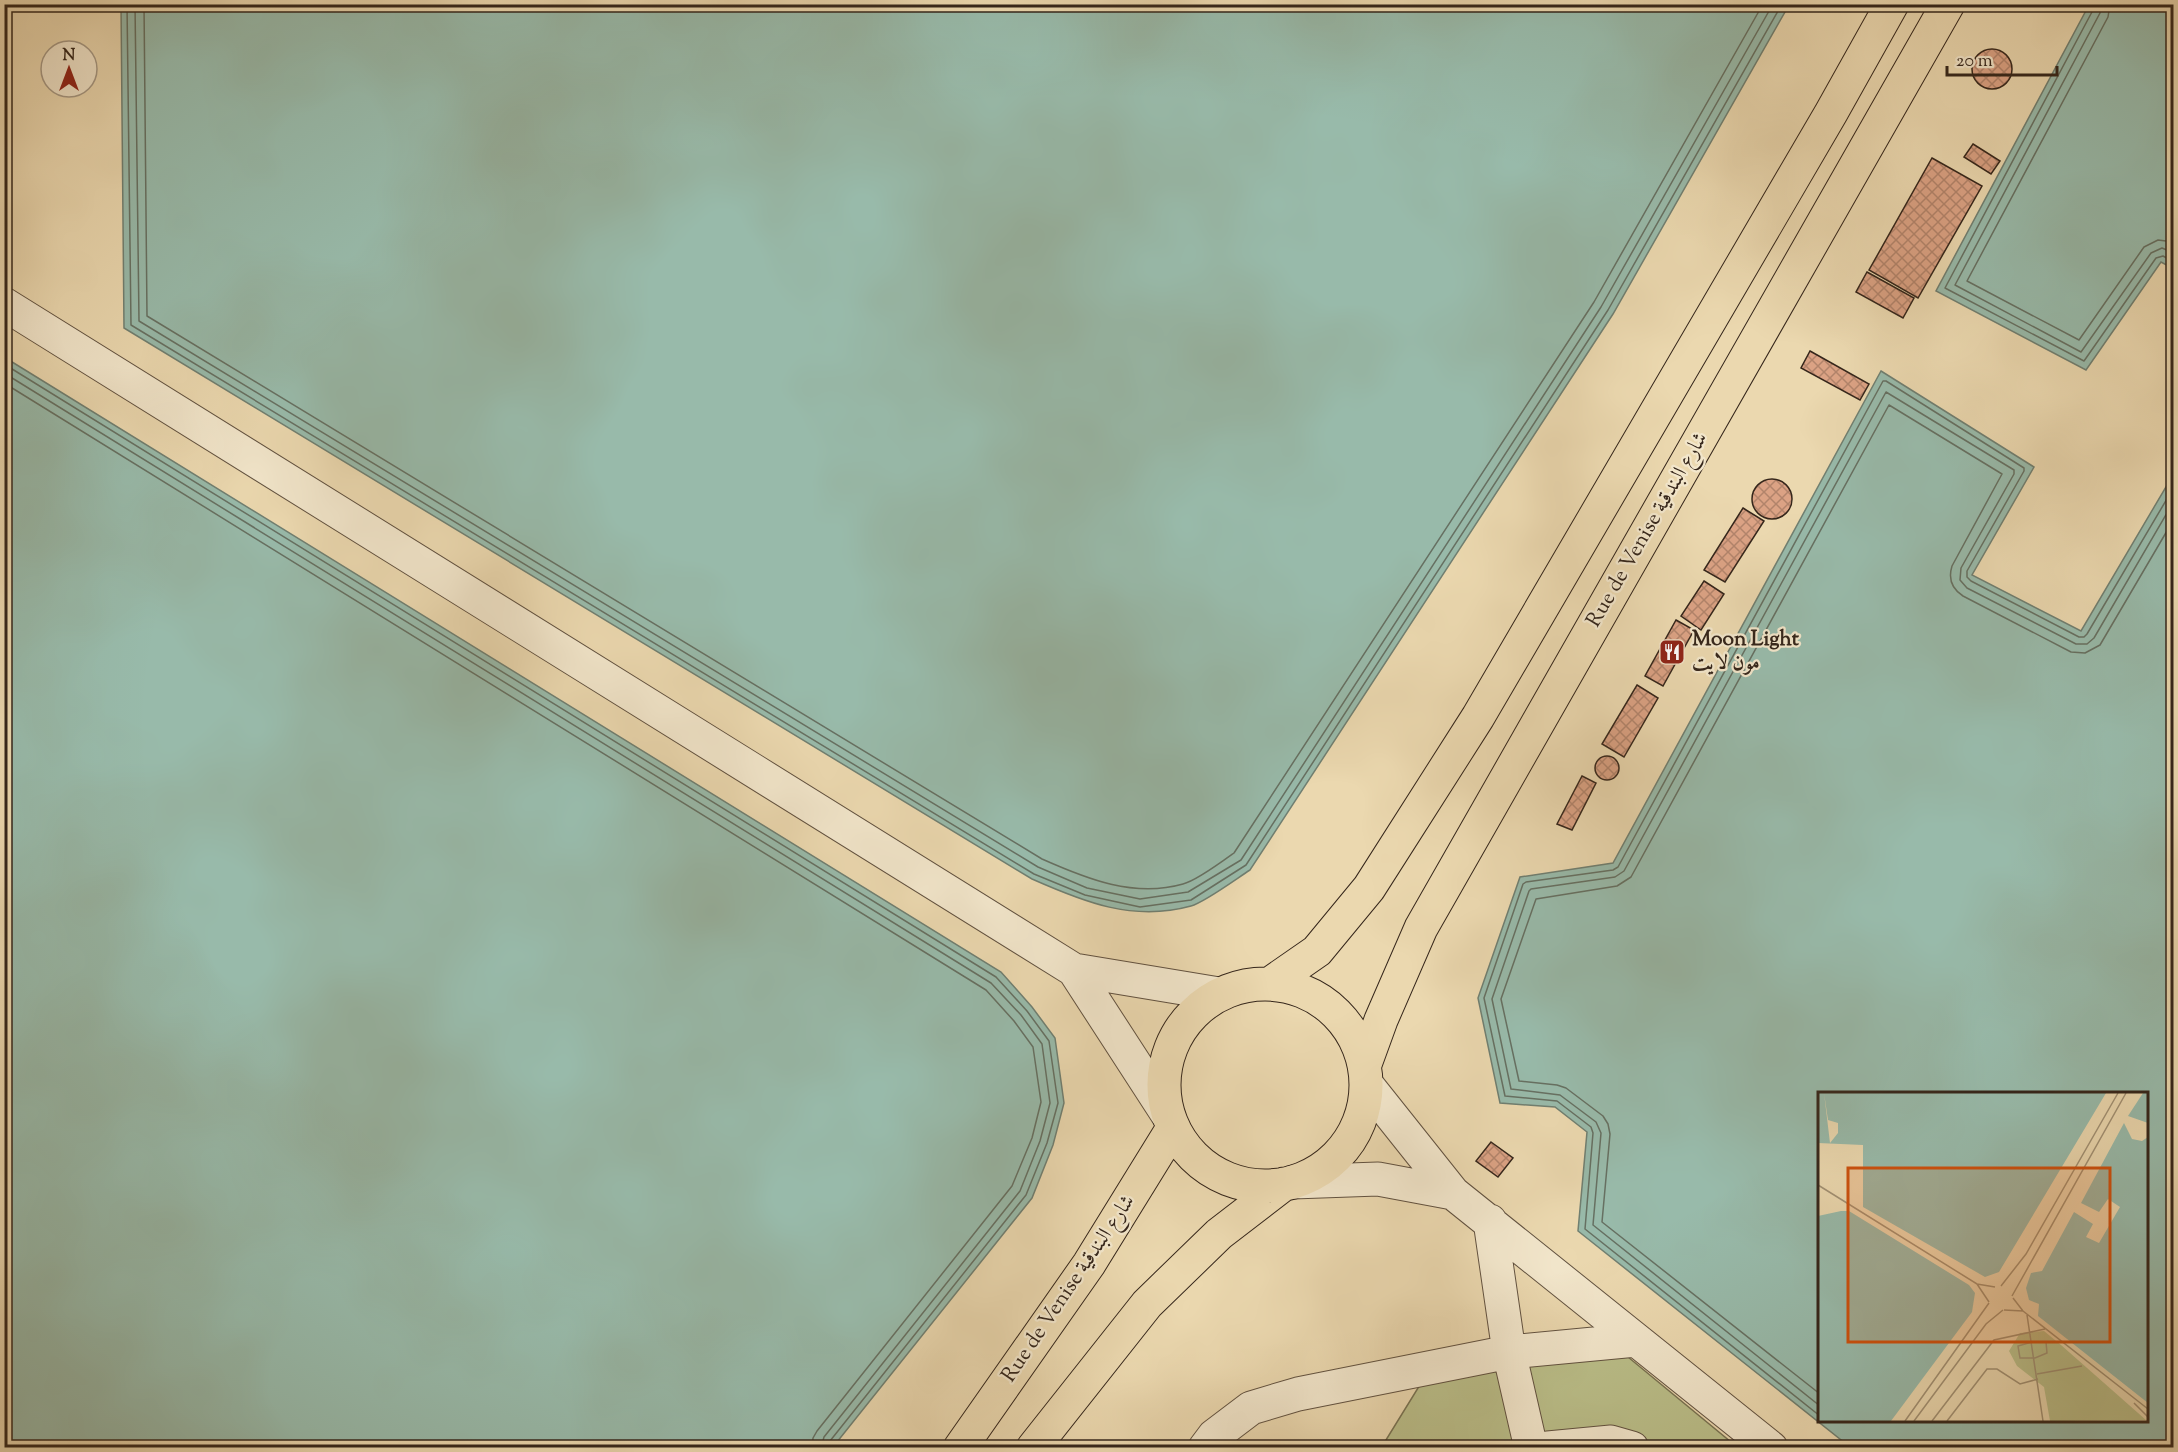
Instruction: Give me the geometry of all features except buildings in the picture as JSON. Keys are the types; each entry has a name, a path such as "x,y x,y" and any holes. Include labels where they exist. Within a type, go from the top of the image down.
{"main road":[{"path":"1270,983 1317,951 1369,888 1420,810 1478,717 1820,133 1892,4"},
{"name":"Rue de Venise شارع البندقية","path":"1366,1074 1381,1020 1421,928 1948,4"},
{"path":"1033,1448 1147,1304 1219,1234 1288,1183 1323,1168 1347,1146 1362,1117 1366,1074 1353,1033 1332,1008 1304,990 1270,983 1244,985 1219,994 1195,1011 1177,1032 1166,1059 1163,1087 1170,1121 1184,1147 1218,1174 1239,1183 1262,1186 1288,1183"},
{"name":"Rue de Venise شارع البندقية","path":"960,1448 1089,1264 1170,1121"}],"street":[{"path":"4,303 1074,970 1219,994"},
{"path":"1074,970 1170,1121"},
{"path":"1366,1074 1453,1193 1771,1448"},
{"path":"1288,1183 1378,1179 1453,1193"},
{"path":"1490,1221 1509,1352 1531,1448"},
{"path":"1206,1448 1214,1436 1251,1408 1298,1394 1509,1352 1636,1340"},
{"path":"1548,1448 1611,1442 1632,1448"}],"green space":[{"path":"1628,1357 1737,1447 1381,1448 1426,1375"}],"water":[{"path":"121,4 1789,5 1613,314 1250,870 1197,904 1149,912 1129,911 1090,902 1032,879 124,328"},
{"path":"2089,5 2173,5 2174,269 2161,262 2086,370 1936,291"},
{"path":"4,357 1001,972 1032,1007 1055,1038 1064,1103 1053,1145 1032,1198 833,1447 5,1447"},
{"path":"1881,371 2034,467 1972,575 2081,631 2173,475 2173,1447 1850,1447 1819,1422 2148,1422 2148,1092 1818,1092 1818,1422 1578,1231 1587,1132 1555,1107 1500,1103 1478,998 1520,877 1613,863"}],"place":[{"name":"Moon Light مون لايت","path":"1672,652"}]}
